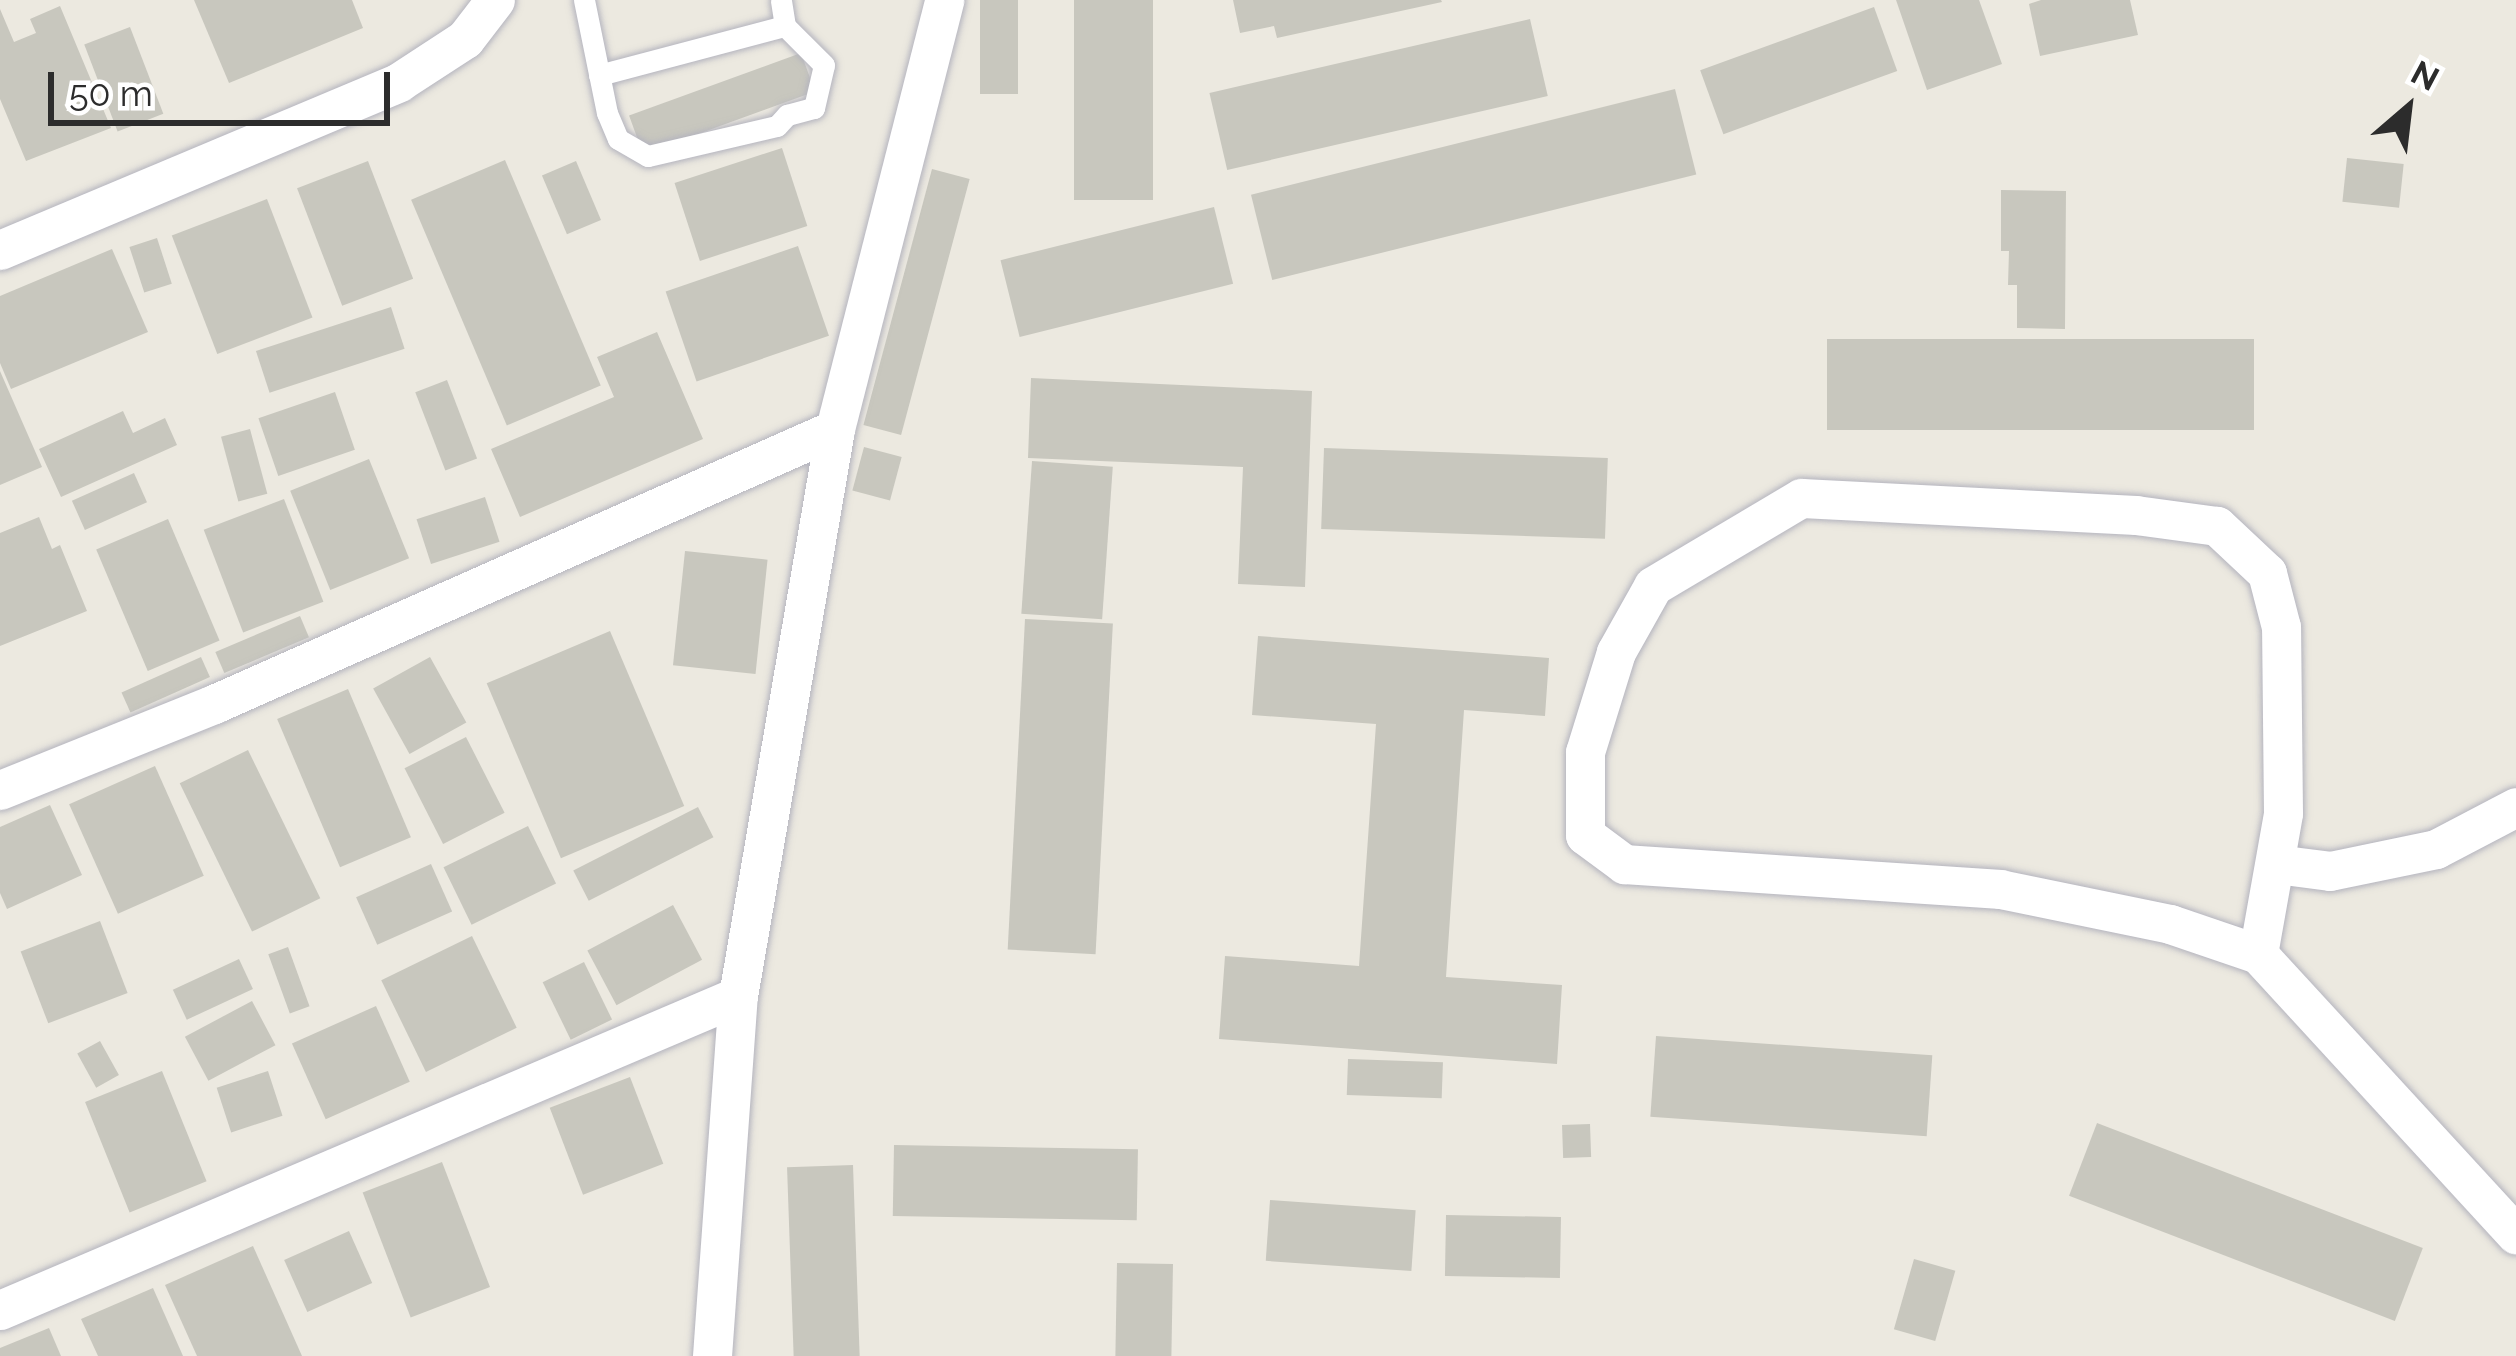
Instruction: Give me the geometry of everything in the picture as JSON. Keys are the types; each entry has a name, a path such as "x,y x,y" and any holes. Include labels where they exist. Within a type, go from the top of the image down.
{"street":[{"path":"0,250 399,82 465,39 495,0"},
{"path":"712,1356 738,996 836,429 944,0"},
{"path":"0,790 214,704 836,429"},
{"path":"2258,954 2283,813 2281,627 2267,573 2217,526 2136,515 1801,498 1653,586 1616,652 1585,752 1586,835 1624,864 2000,890 2170,924 2258,954 2516,1235"},
{"path":"2276,864 2330,871 2435,849 2516,807"},
{"path":"0,1310 738,996"}],"lane":[{"path":"584,0 618,139 647,156 777,126 787,115 814,108 824,65 785,26 781,0"},
{"path":"599,75 785,26"}],"building":[{"path":"194,0 352,0 363,28 229,83"},
{"path":"980,0 1018,0 1018,94 980,94"},
{"path":"1074,0 1153,0 1153,200 1074,200"},
{"path":"1233,0 1442,2 1277,38 1274,26 1240,33"},
{"path":"1896,0 1979,0 2002,64 1927,90"},
{"path":"2130,0 2138,35 2040,56 2029,4"},
{"path":"60,6 111,128 26,161 0,99 0,9 14,42 36,33 30,19"},
{"path":"1874,7 1897,71 1723,134 1700,70"},
{"path":"1530,19 1548,96 1227,170 1209,93"},
{"path":"130,27 163,114 118,131 84,45"},
{"path":"801,53 815,92 643,154 629,116"},
{"path":"1675,89 1696,174 1272,280 1251,195"},
{"path":"782,148 807,226 700,261 675,183"},
{"path":"2347,158 2404,164 2399,208 2342,202"},
{"path":"505,160 601,386 507,425 411,200"},
{"path":"368,161 413,279 342,306 297,188"},
{"path":"576,161 601,220 567,234 542,175"},
{"path":"932,169 970,179 901,435 863,425"},
{"path":"2001,190 2066,191 2065,329 2017,328 2017,285 2008,285 2009,251 2001,251"},
{"path":"267,199 313,318 217,354 172,236"},
{"path":"1214,207 1233,284 1020,337 1001,260"},
{"path":"157,238 172,284 144,293 129,247"},
{"path":"798,246 829,336 697,381 666,292"},
{"path":"112,249 148,332 11,389 0,363 0,296"},
{"path":"391,307 405,349 270,393 256,351"},
{"path":"657,332 703,439 520,517 491,449 614,397 597,357"},
{"path":"1827,339 2254,339 2254,430 1827,430"},
{"path":"0,371 42,467 0,485"},
{"path":"1031,378 1312,391 1305,587 1238,584 1243,467 1028,458"},
{"path":"447,380 477,458 445,471 415,392"},
{"path":"335,392 355,450 278,476 258,418"},
{"path":"123,411 133,433 165,418 177,445 61,497 39,449"},
{"path":"250,429 267,494 238,501 221,437"},
{"path":"864,447 902,457 890,501 852,490"},
{"path":"1324,448 1608,458 1605,539 1321,529"},
{"path":"369,459 409,558 330,590 290,491"},
{"path":"1032,461 1113,467 1102,619 1021,614"},
{"path":"134,473 147,502 85,530 72,501"},
{"path":"485,497 500,542 431,564 417,519"},
{"path":"284,499 323,602 243,633 204,530"},
{"path":"39,517 52,549 60,545 87,611 0,646 0,533"},
{"path":"168,519 220,641 148,671 96,549"},
{"path":"685,551 768,560 756,674 673,665"},
{"path":"300,616 309,637 224,673 215,652"},
{"path":"1025,619 1113,624 1096,954 1008,950"},
{"path":"610,631 684,806 561,858 487,683"},
{"path":"1258,636 1549,658 1545,716 1464,710 1446,977 1562,985 1557,1064 1219,1039 1225,956 1359,966 1376,724 1252,715"},
{"path":"201,657 210,677 130,712 122,692"},
{"path":"430,657 466,723 410,754 373,689"},
{"path":"348,689 411,837 340,867 277,719"},
{"path":"466,737 505,813 443,844 405,768"},
{"path":"248,750 320,898 252,932 180,783"},
{"path":"155,766 204,876 118,914 69,804"},
{"path":"50,805 82,875 7,909 0,893 0,827"},
{"path":"698,807 713,837 589,901 573,871"},
{"path":"528,826 556,884 472,925 444,867"},
{"path":"431,864 452,912 377,945 356,897"},
{"path":"673,905 702,960 616,1005 587,951"},
{"path":"100,921 128,993 48,1023 21,951"},
{"path":"472,936 517,1028 426,1072 381,980"},
{"path":"288,947 310,1006 290,1013 268,954"},
{"path":"239,959 253,989 187,1020 173,990"},
{"path":"584,962 612,1020 571,1040 543,982"},
{"path":"252,1001 275,1045 208,1081 185,1037"},
{"path":"376,1006 410,1082 326,1119 292,1043"},
{"path":"1656,1036 1932,1055 1927,1136 1650,1117"},
{"path":"100,1041 119,1075 96,1088 77,1054"},
{"path":"1348,1059 1443,1062 1442,1098 1347,1095"},
{"path":"162,1071 207,1181 130,1212 85,1102"},
{"path":"268,1071 283,1116 231,1132 217,1088"},
{"path":"630,1077 663,1164 583,1195 550,1108"},
{"path":"2097,1123 2423,1248 2395,1321 2069,1196"},
{"path":"1590,1124 1591,1157 1563,1158 1562,1125"},
{"path":"894,1145 1138,1149 1137,1220 893,1216"},
{"path":"442,1162 490,1287 411,1318 363,1192"},
{"path":"853,1165 860,1356 794,1356 787,1167"},
{"path":"1270,1200 1416,1210 1411,1271 1266,1261"},
{"path":"1446,1215 1561,1217 1560,1278 1445,1276"},
{"path":"349,1231 372,1283 307,1312 284,1260"},
{"path":"253,1246 302,1356 197,1356 165,1285"},
{"path":"1914,1259 1955,1271 1935,1341 1894,1329"},
{"path":"1117,1263 1173,1264 1171,1356 1115,1356"},
{"path":"153,1288 183,1356 98,1356 81,1319"},
{"path":"49,1328 61,1356 0,1356 0,1348"}]}
